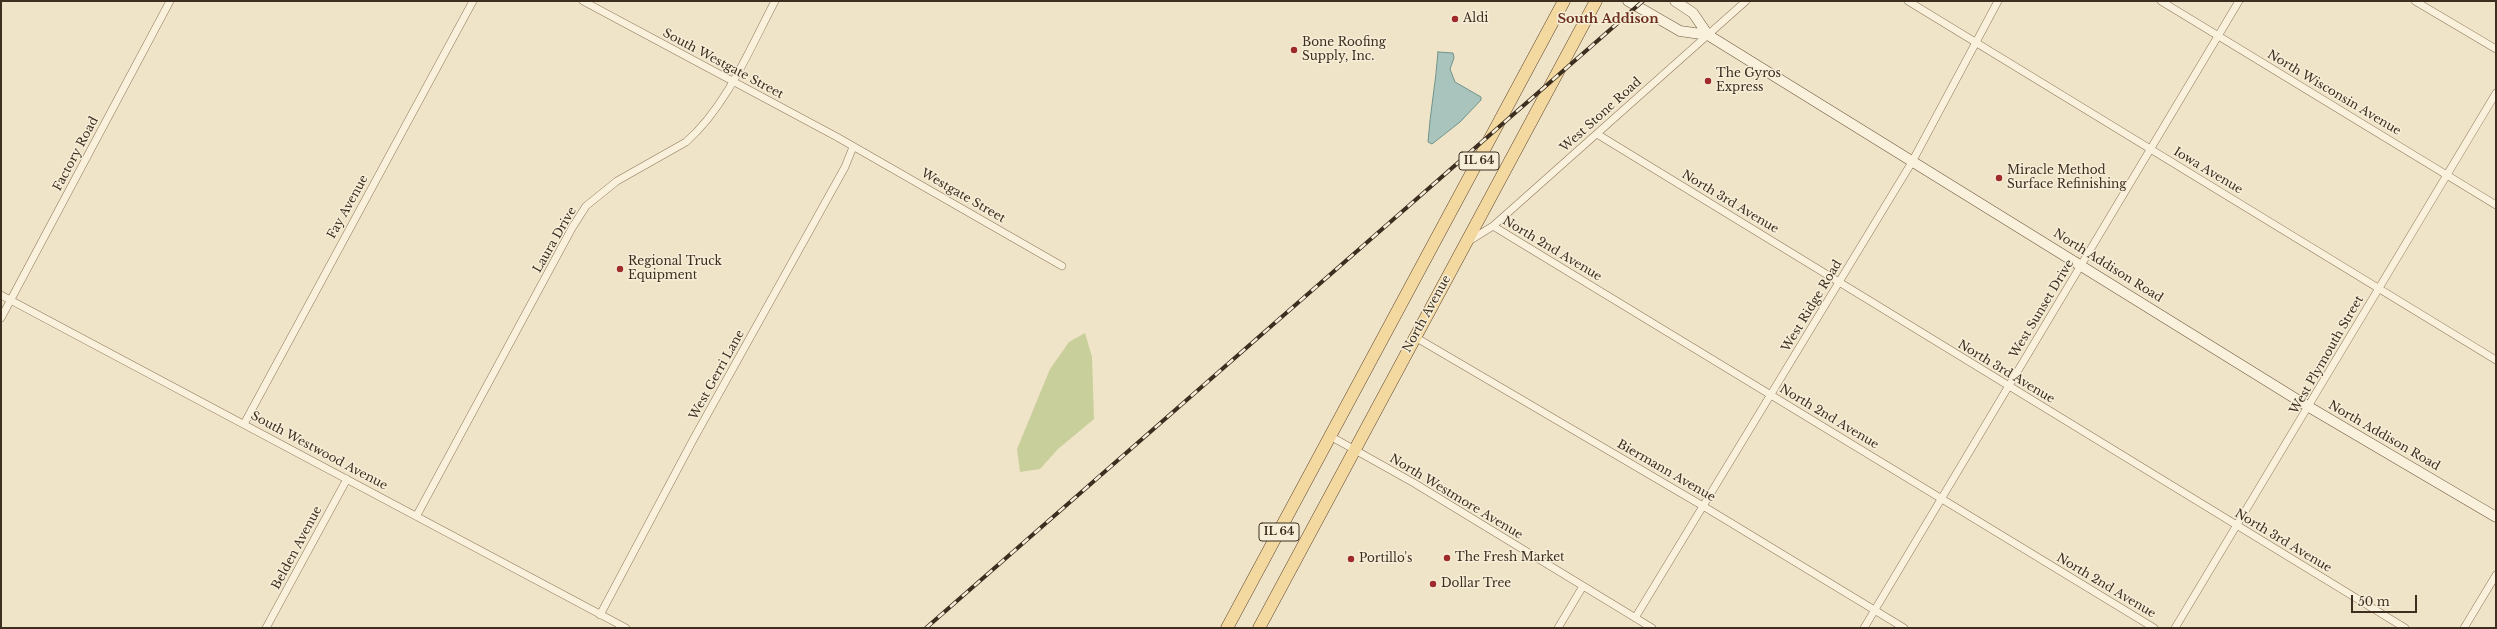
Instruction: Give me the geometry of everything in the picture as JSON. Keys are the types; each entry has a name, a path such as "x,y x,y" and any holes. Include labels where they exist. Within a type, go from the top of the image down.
{"main road":[{"name":"IL 64","path":"1227,628 1564,1"},
{"name":"North Avenue","path":"1259,628 1415,337 1468,242 1596,1"}],"street":[{"name":"Factory Road","path":"1,318 170,1"},
{"name":"Fay Avenue","path":"244,424 473,1"},
{"name":"South Westgate Street","path":"583,1 853,147"},
{"name":"Laura Drive","path":"417,515 568,235 586,206 617,181 686,142 712,111 732,81 775,1"},
{"name":"North Addison Road","path":"1628,1 1680,31 1708,35 2309,407 2496,517"},
{"name":"North Addison Road","path":"1675,1 1693,13 1708,35"},
{"name":"West Stone Road","path":"1468,242 1492,226 1746,1"},
{"name":"Iowa Avenue","path":"1908,1 2496,360"},
{"name":"West Ridge Road","path":"1635,618 1912,162 1998,1"},
{"name":"North Wisconsin Avenue","path":"2161,1 2496,205"},
{"name":"West Sunset Drive","path":"1864,628 2239,1"},
{"path":"2416,1 2496,49"},
{"name":"West Plymouth Street","path":"2175,628 2309,407 2496,93"},
{"name":"North 3rd Avenue","path":"1597,134 2405,628"},
{"name":"Westgate Street","path":"853,147 1062,266"},
{"name":"West Gerri Lane","path":"600,614 693,440 845,168 853,147"},
{"name":"North 2nd Avenue","path":"1492,226 1771,394 2154,628"},
{"name":"South Westwood Avenue","path":"1,295 417,515 626,628"},
{"name":"Biermann Avenue","path":"1415,337 1703,506 1904,628"},
{"name":"North Westmore Avenue","path":"1330,436 1414,483 1652,628"},
{"name":"Belden Avenue","path":"266,628 347,479"},
{"path":"2464,628 2496,575"},
{"path":"1558,628 1583,586"}],"green space":[{"path":"1085,333 1092,357 1094,419 1058,449 1040,469 1020,472 1017,449 1050,369 1069,342"}],"water":[{"path":"1438,52 1453,53 1454,58 1450,69 1455,82 1481,97 1481,100 1460,122 1432,144 1428,142"}],"railway":[{"path":"926,628 1643,1"}],"place":[{"name":"Aldi","path":"1455,19"},
{"name":"Bone Roofing Supply, Inc.","path":"1294,50"},
{"name":"The Gyros Express","path":"1708,81"},
{"name":"Miracle Method Surface Refinishing","path":"1999,178"},
{"name":"Regional Truck Equipment","path":"620,269"},
{"name":"The Fresh Market","path":"1447,558"},
{"name":"Portillo's","path":"1351,559"},
{"name":"Dollar Tree","path":"1433,584"}],"district":[{"name":"South Addison","path":"1608,19"}]}
